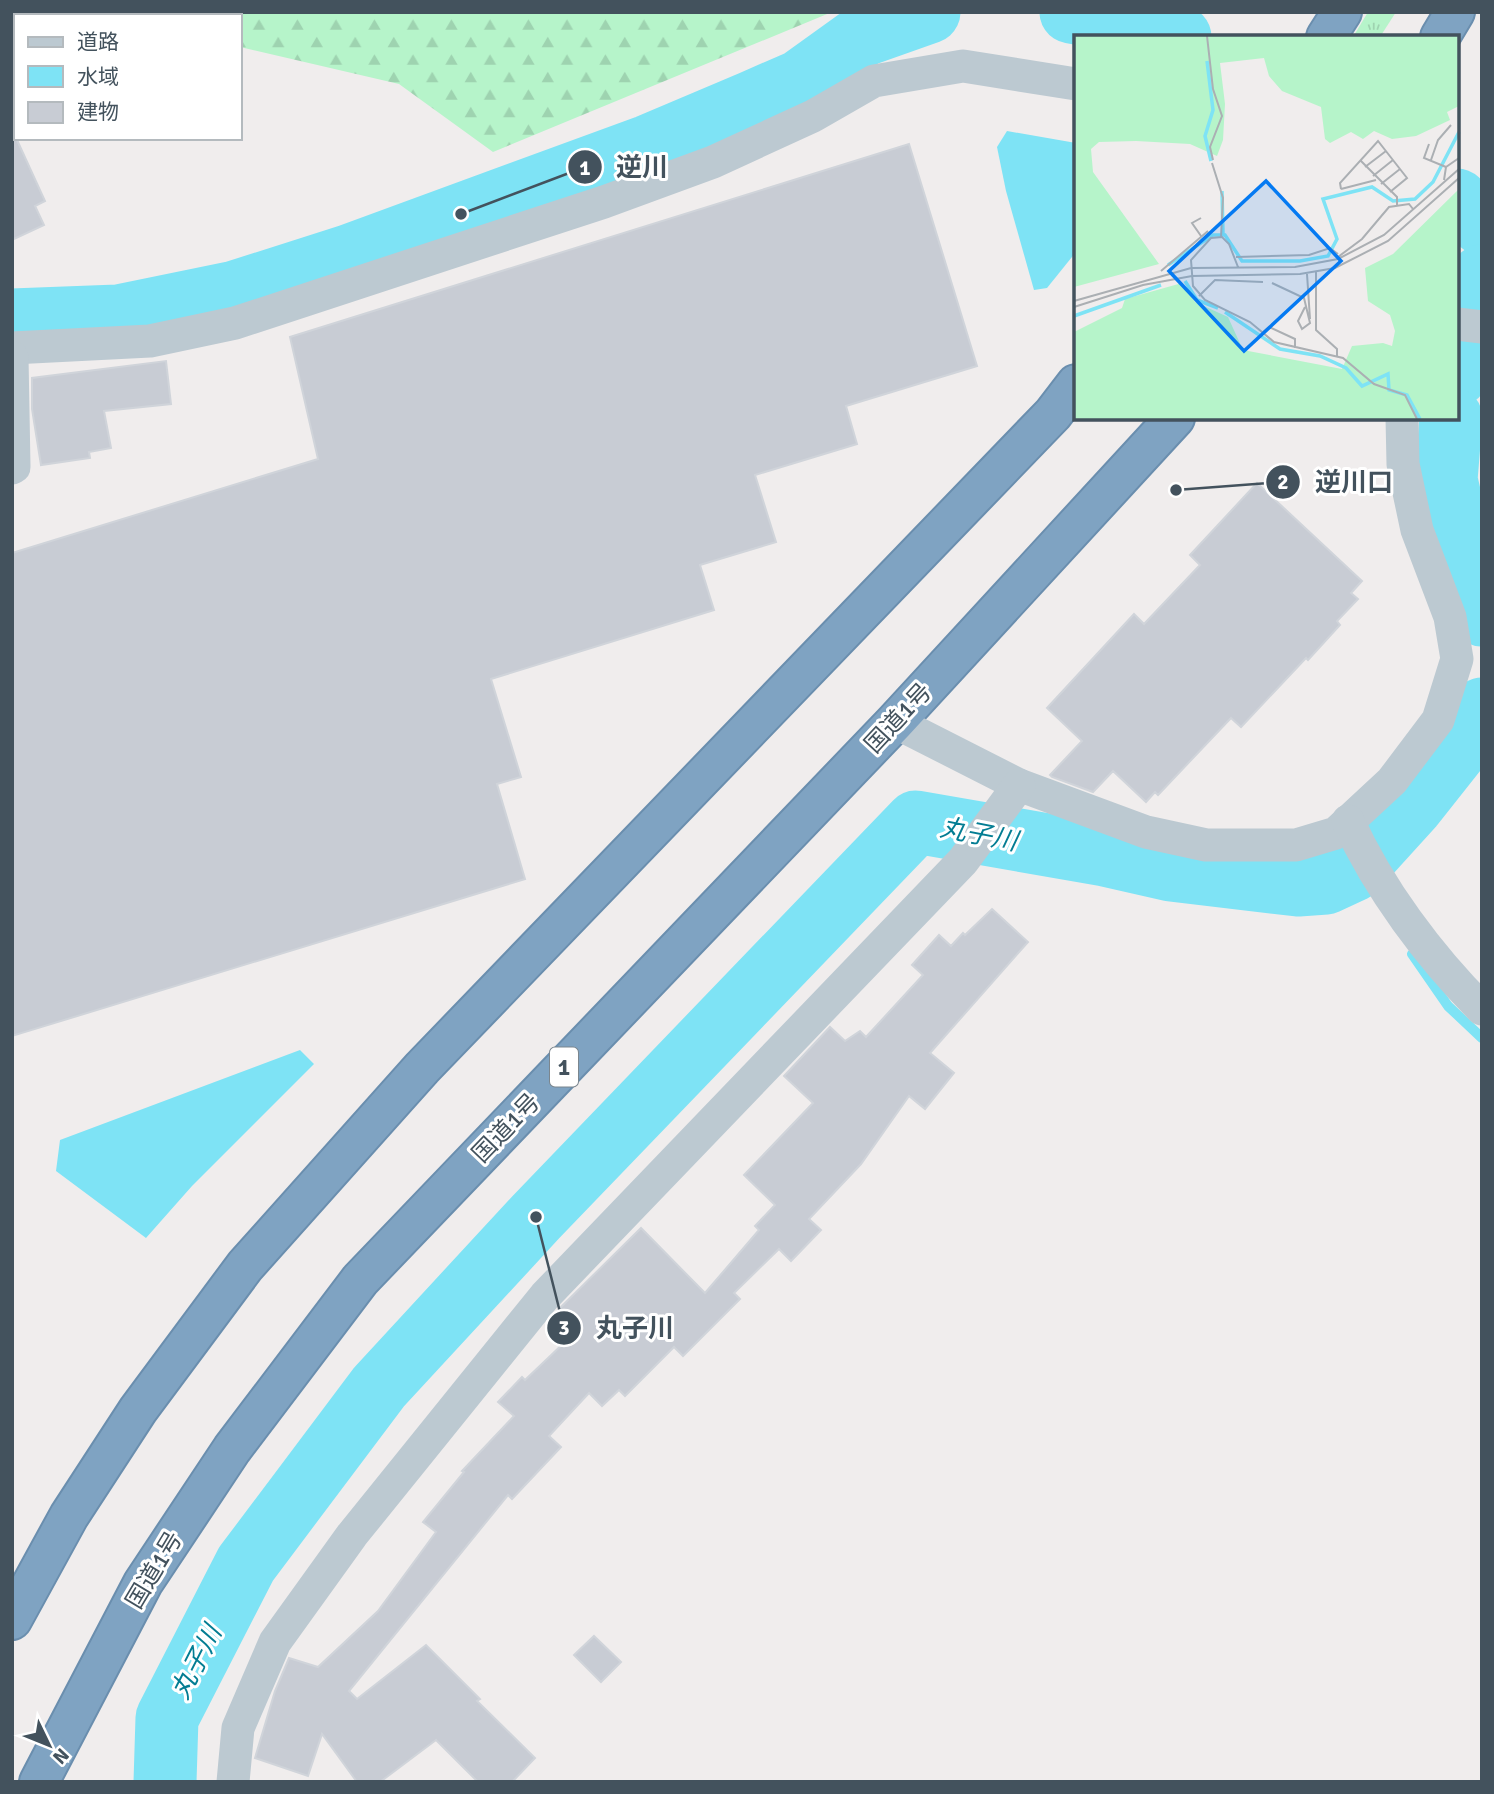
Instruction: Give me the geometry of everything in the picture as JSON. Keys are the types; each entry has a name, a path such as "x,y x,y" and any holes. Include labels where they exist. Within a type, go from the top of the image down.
{"highway":[{"path":"1327,35 1342,12"},
{"path":"1441,35 1455,12"},
{"path":"12,1620 69,1516 138,1410 245,1266 422,1068 1053,414 1074,387"},
{"name":"国道1号","path":"39,1782 143,1583 232,1449 360,1280 895,722 1173,420"}],"street":[{"path":"12,348 150,341 235,323 604,202 713,162 813,116 874,81 963,66 1074,85"},
{"path":"1459,324 1482,327"},
{"path":"12,357 12,468"},
{"path":"895,722 1015,791 1146,832 1206,845 1296,845 1352,830 1438,720 1457,659 1450,617 1417,530 1403,464 1402,420"},
{"path":"233,1782 238,1728 275,1642 352,1535 545,1296 968,854 1015,791"},
{"path":"1352,830 1390,896 1459,986 1482,1009"}],"green space":[{"path":"94,12 832,12 493,152 399,84 242,47 242,14"},
{"path":"1368,12 1396,12 1381,35 1354,35"}],"water":[{"path":"1007,131 1074,143 1074,254 1047,288 1034,290 1006,191 997,147"},
{"path":"300,1050 314,1064 192,1186 146,1238 56,1171 60,1140"}],"building":[{"path":"12,129 14,140 17,140 45,201 35,206 44,225 12,240"},
{"path":"909,144 977,366 846,406 857,444 755,475 776,542 700,565 714,610 491,679 521,777 497,784 525,879 12,1036 12,553 318,459 290,337"},
{"path":"166,361 171,404 104,411 111,448 89,452 90,458 41,465 32,409 32,378"},
{"path":"1257,483 1362,581 1351,593 1358,599 1337,621 1340,625 1241,727 1231,718 1158,795 1155,792 1146,802 1113,771 1093,792 1052,777 1050,775 1082,741 1047,708 1134,614 1144,624 1200,565 1190,555"},
{"path":"992,909 1028,942 930,1053 954,1073 925,1109 909,1096 861,1164 809,1219 821,1230 791,1261 779,1249 734,1293 740,1299 683,1356 674,1347 625,1396 619,1390 602,1406 589,1393 549,1436 561,1447 512,1499 508,1495 349,1691 357,1699 426,1645 480,1699 477,1701 535,1758 512,1782 478,1782 436,1740 380,1782 357,1782 322,1734 308,1776 255,1758 275,1691 289,1658 318,1667 378,1611 436,1532 423,1522 464,1472 462,1471 514,1416 498,1402 522,1377 525,1380 568,1339 550,1321 559,1309 641,1228 705,1293 759,1230 755,1226 775,1205 744,1175 813,1103 784,1076 830,1027 845,1041 860,1031 866,1037 923,975 912,965 939,935 951,946"},
{"path":"594,1636 621,1662 601,1682 574,1655"}],"waterway":[{"path":"12,320 118,316 235,292 348,256 648,146 800,81 864,35 929,12"},
{"path":"1071,12 1159,28 1175,35"},
{"path":"1459,202 1482,224"},
{"name":"丸子川","path":"1459,367 1482,276"},
{"name":"丸子川","path":"1451,420 1446,480 1469,578 1482,615"},
{"name":"丸子川","path":"165,1782 167,1718 246,1564 379,1387 536,1217 916,822 1105,855 1171,870 1298,885 1326,883 1354,870 1413,805 1466,738 1482,709"},
{"path":"1354,870 1365,886"},
{"path":"1412,954 1448,1006 1482,1038"}],"place":[{"name":"逆川","path":"461,214"},
{"name":"逆川口","path":"1176,490"},
{"name":"丸子川","path":"536,1217"}]}
